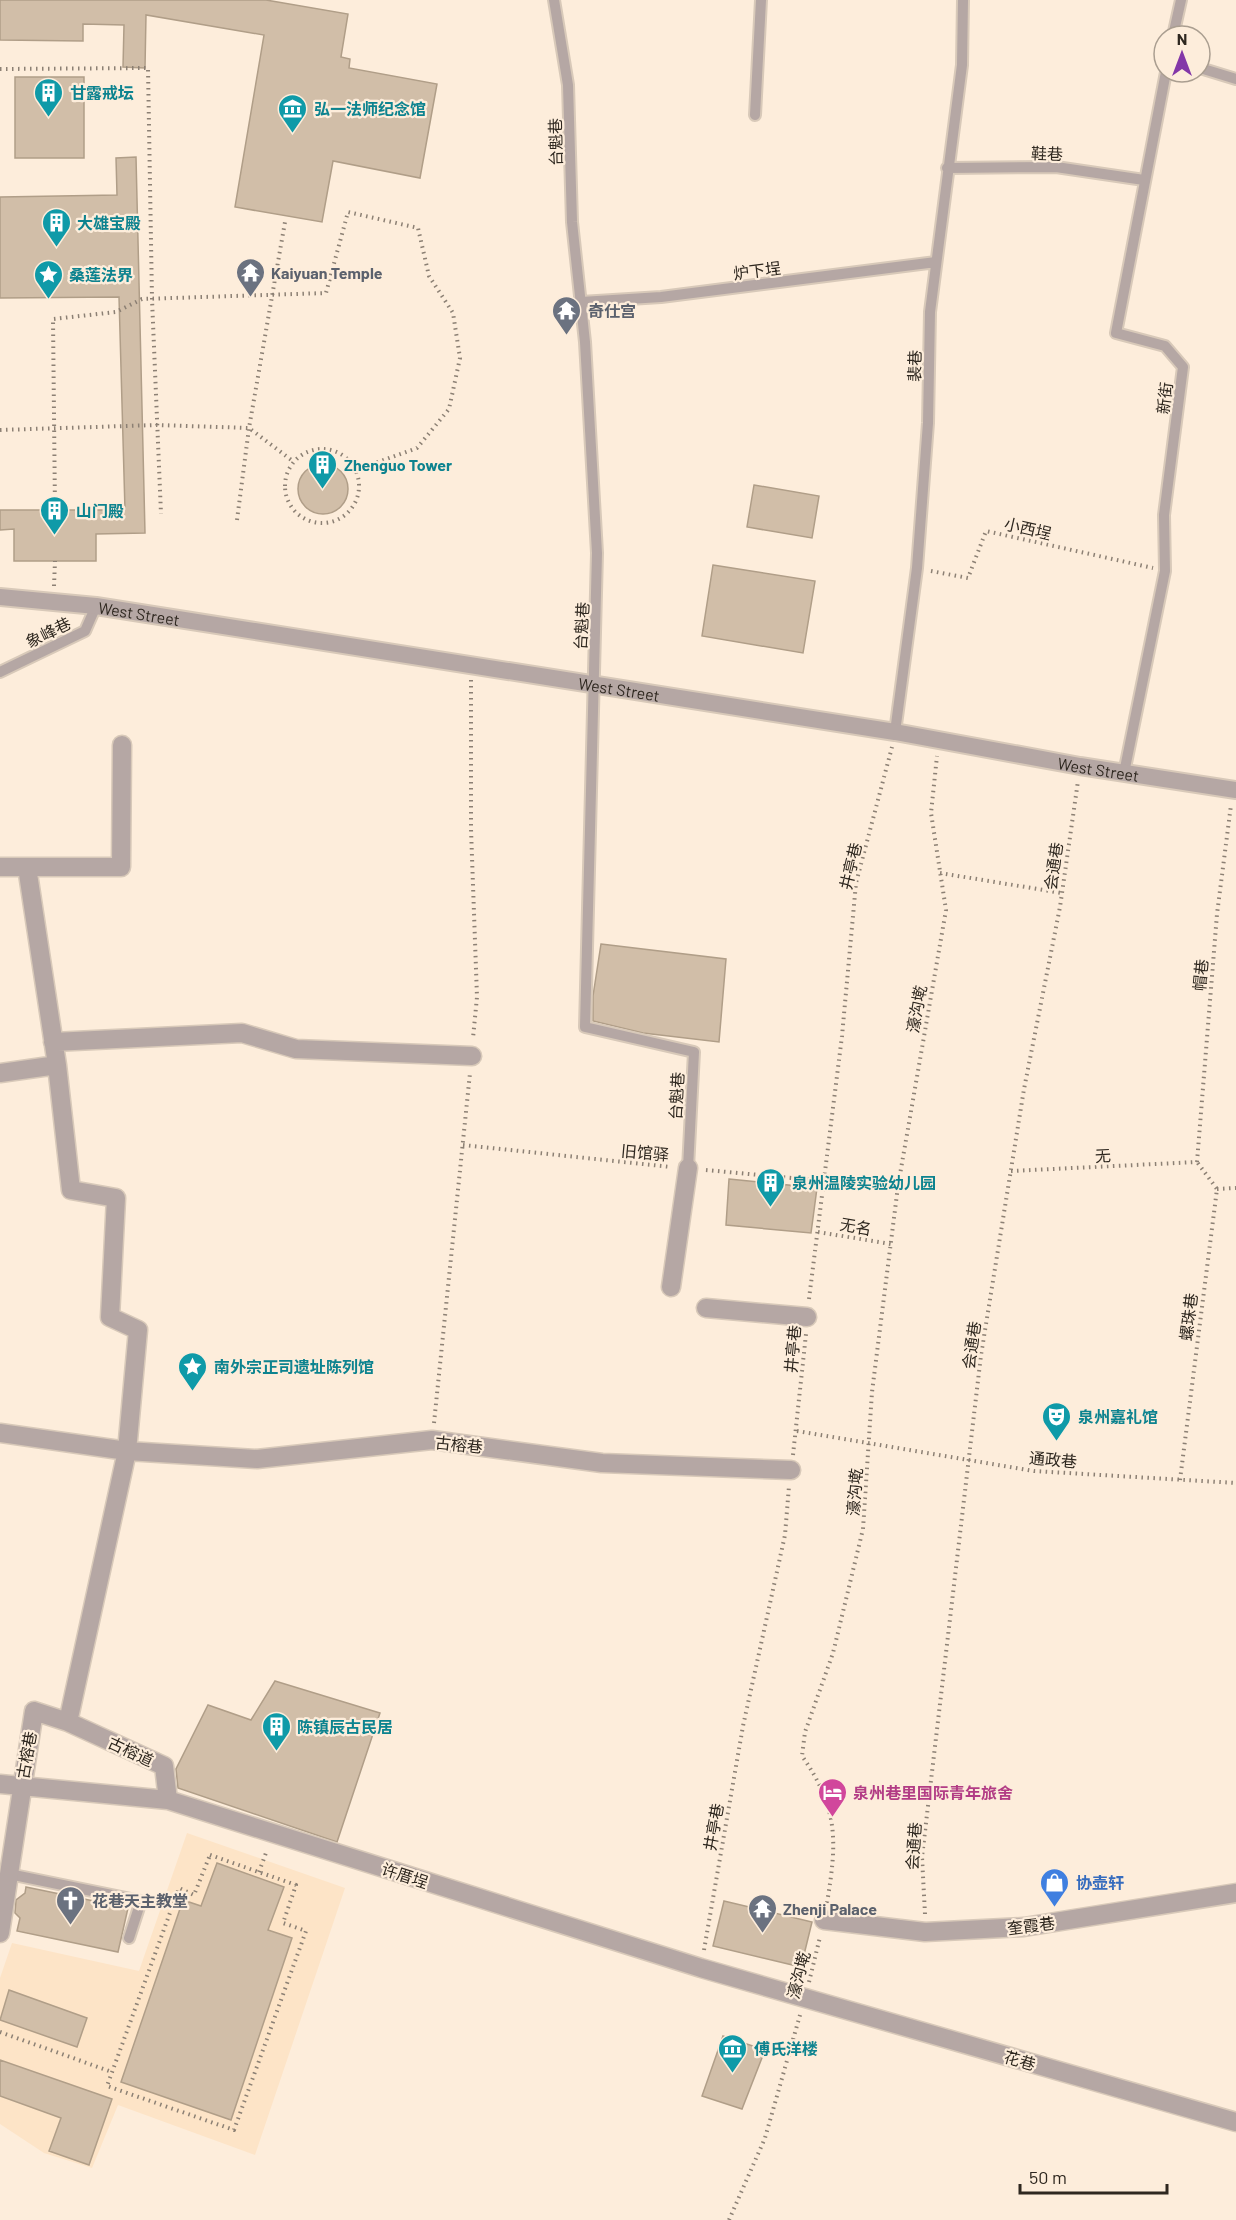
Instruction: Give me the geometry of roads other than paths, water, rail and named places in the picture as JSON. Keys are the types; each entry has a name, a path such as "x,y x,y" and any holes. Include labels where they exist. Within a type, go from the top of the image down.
{"street":[{"name":"West Street","path":"0,597 96,606 895,732 1080,766 1235,790"},
{"path":"0,867 121,867 122,745"},
{"path":"27,867 57,1065 71,1190 116,1198 110,1317 138,1330 127,1451 68,1722"},
{"path":"53,1042 242,1033 296,1049 472,1056"},
{"path":"0,1073 57,1065"},
{"path":"671,1287 688,1168"},
{"path":"706,1308 807,1317"},
{"name":"古榕巷","path":"0,1433 127,1451 257,1459 432,1440 602,1463 791,1470"},
{"name":"古榕巷","path":"21,1787 34,1712 68,1722"},
{"name":"古榕道","path":"68,1722 164,1766 168,1800"},
{"name":"许厝埕","path":"0,1784 168,1800 804,1999"},
{"path":"0,1933 21,1787"},
{"name":"奎霞巷","path":"824,1920 925,1932 1024,1927 1236,1893"},
{"name":"花巷","path":"804,1999 1236,2122"}],"lane":[{"name":"台魁巷","path":"554,0 568,85 572,222 580,302 597,553 585,1027 694,1052 688,1168"},
{"path":"755,115 761,0"},
{"name":"裴巷","path":"895,732 917,568 928,423 930,312 962,65 963,0"},
{"path":"1175,24 1180,0"},
{"path":"1212,72 1236,79"},
{"name":"新街","path":"1124,773 1165,571 1164,515 1183,367 1165,346 1116,333 1164,84"},
{"name":"鞋巷","path":"947,168 1056,167 1144,180"},
{"name":"炉下埕","path":"580,302 661,297 936,262"},
{"name":"象峰巷","path":"0,672 85,631 96,606"},
{"path":"9,1874 141,1902 129,1938"}],"place":[{"name":"甘露戒坛","path":"49,118"},
{"name":"弘一法师纪念馆","path":"293,134"},
{"name":"大雄宝殿","path":"56,248"},
{"name":"Kaiyuan Temple","path":"250,298"},
{"name":"桑莲法界","path":"48,300"},
{"name":"奇仕宫","path":"567,336"},
{"name":"Zhenguo Tower","path":"323,490"},
{"name":"山门殿","path":"55,536"},
{"name":"泉州温陵实验幼儿园","path":"771,1208"},
{"name":"南外宗正司遗址陈列馆","path":"193,1392"},
{"name":"泉州嘉礼馆","path":"1057,1442"},
{"name":"陈镇辰古民居","path":"276,1752"},
{"name":"泉州巷里国际青年旅舍","path":"832,1818"},
{"name":"协壶轩","path":"1055,1908"},
{"name":"花巷天主教堂","path":"71,1926"},
{"name":"Zhenji Palace","path":"762,1934"},
{"name":"傅氏洋楼","path":"733,2074"}]}
